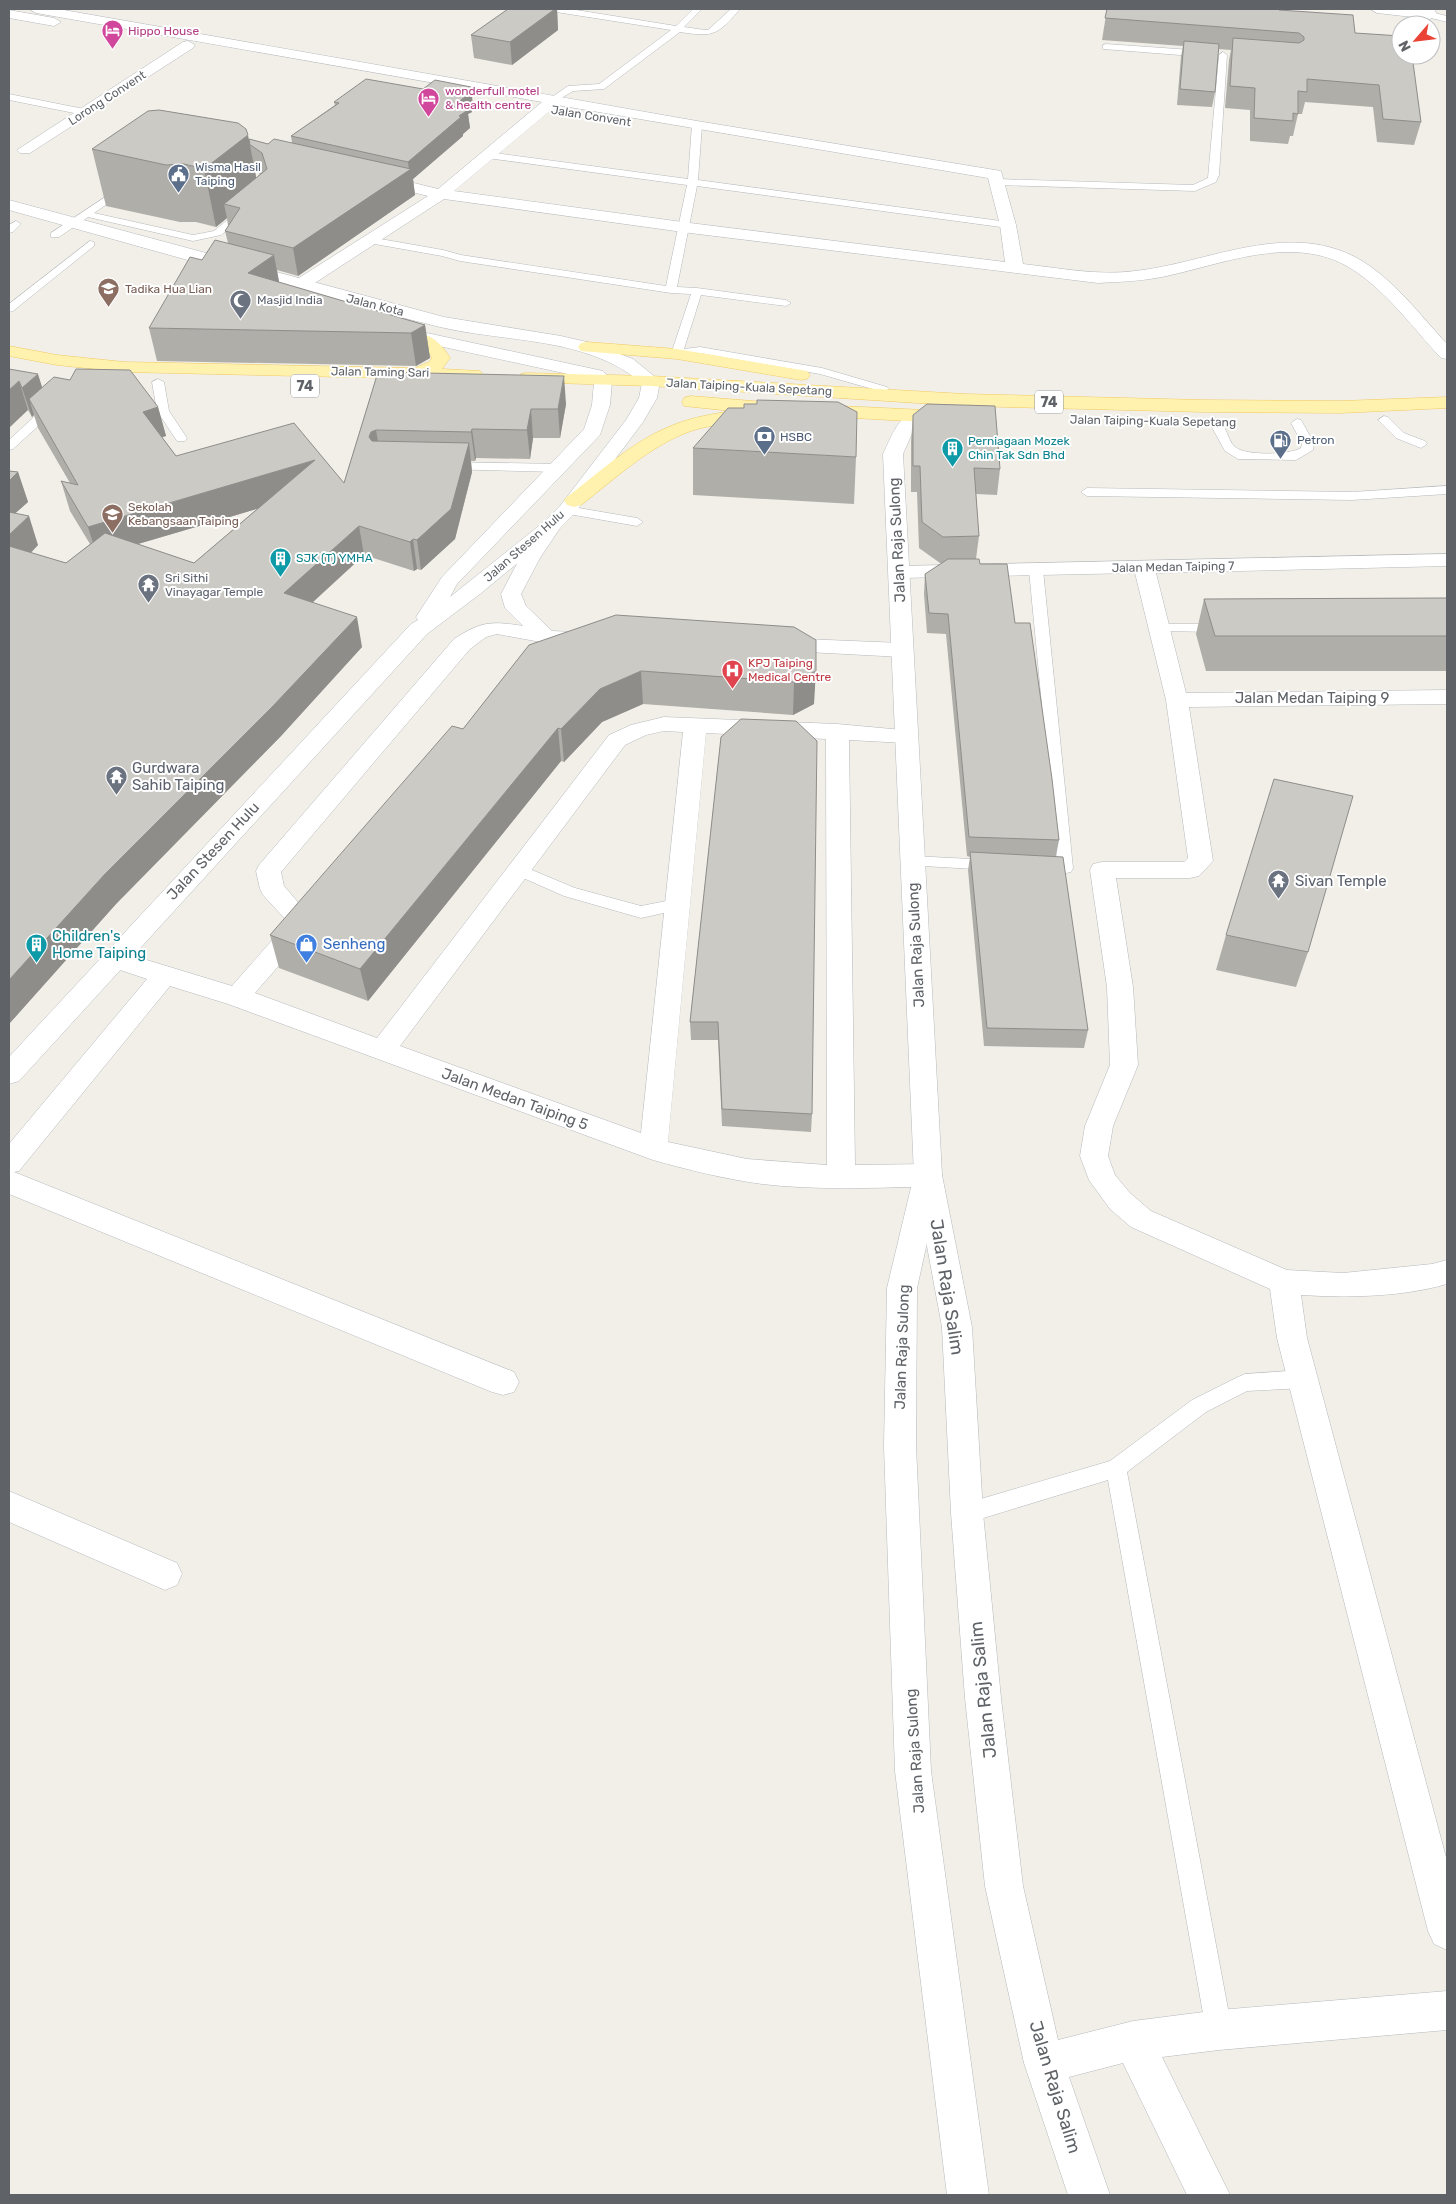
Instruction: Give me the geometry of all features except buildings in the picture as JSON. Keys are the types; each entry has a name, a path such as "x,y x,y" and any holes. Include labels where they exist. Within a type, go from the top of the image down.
{"main road":[{"path":"419,373 435,366 441,358 434,346 420,338"},
{"path":"587,347 677,354 883,389 965,400"},
{"name":"Jalan Taming Sari","path":"9,350 57,360 124,367 419,373 485,384 158,382 65,378"},
{"name":"74","path":"510,384 650,390"},
{"name":"Jalan Taiping-Kuala Sepetang","path":"650,390 1204,406 1340,407 1447,403"},
{"name":"Jalan Taiping-Kuala Sepetang","path":"650,390 673,400 777,409 917,416 1297,423 1447,418"},
{"path":"564,512 645,448 675,431 708,421 777,409"}],"street":[{"name":"Jalan Convent","path":"36,9 550,104"},
{"path":"1377,9 1429,12"},
{"name":"Jalan Convent","path":"9,14 996,178"},
{"name":"Lorong Convent","path":"25,150 188,45"},
{"path":"278,299 440,194 550,104"},
{"path":"358,175 440,194 685,227 1098,278 1140,276 1248,252 1282,249 1318,249 1350,262 1382,286 1447,354"},
{"path":"996,178 1008,225 1015,269"},
{"name":"Jalan Kota","path":"9,205 80,218 170,249 298,286 458,326 587,347 627,363 650,390"},
{"path":"11,225 109,250"},
{"path":"259,294 297,304"},
{"name":"Jalan Kota","path":"387,328 420,338 568,368 597,376 603,388"},
{"name":"Jalan Stesen Hulu","path":"9,1074 419,629 449,581 593,431 600,411 603,388"},
{"name":"Jalan Stesen Hulu","path":"419,629 473,590 564,512 634,422 650,390"},
{"name":"Jalan Raja Sulong","path":"917,416 906,426 893,454 928,1175 902,1288 900,1446 913,1771 968,2195"},
{"path":"546,637 516,608 511,594 530,558 564,512"},
{"name":"Jalan Medan Taiping 7","path":"899,572 1447,560"},
{"path":"1144,567 1177,700 1201,861 1190,870 1102,870 1120,987 1124,1065 1099,1126 1094,1156 1104,1180 1120,1201 1141,1219 1284,1282 1343,1285 1423,1277 1447,1272"},
{"path":"238,998 309,914 272,889 268,871 462,644 479,632 496,628 546,637 606,639"},
{"path":"527,659 546,637"},
{"path":"754,644 902,650"},
{"name":"Jalan Medan Taiping 9","path":"1177,700 1447,697"},
{"path":"382,1050 618,740 639,730 664,724 837,731 906,736"},
{"path":"653,1149 695,725"},
{"path":"837,731 840,1176"},
{"name":"Jalan Medan Taiping 5","path":"114,959 238,998 653,1149 716,1166 778,1174 840,1176 928,1175"},
{"path":"9,1163 164,976"},
{"name":"Jalan Raja Salim","path":"928,1175 957,1327 967,1513 983,1698 1004,1886 1044,2063 1089,2195"},
{"path":"9,1182 503,1382"},
{"path":"1284,1282 1292,1338 1447,1931"},
{"path":"9,1506 165,1574"},
{"path":"1044,2063 1133,2041 1219,2030 1447,2010"},
{"path":"1133,2041 1209,2195"}],"lane":[{"path":"556,9 708,33 736,9"},
{"path":"550,104 571,88 601,87 674,32 676,28 698,9"},
{"path":"634,21 643,12"},
{"path":"1429,12 1447,19"},
{"path":"996,178 1195,188 1208,182 1214,175 1228,55 1106,47"},
{"path":"9,98 84,112"},
{"path":"671,290 693,182 697,129"},
{"path":"487,156 1008,225"},
{"path":"996,178 1138,176"},
{"path":"1186,176 1208,182"},
{"path":"55,235 133,180"},
{"path":"80,218 187,237 205,237 217,233 259,200"},
{"path":"170,249 187,237"},
{"path":"369,240 443,253 460,258 671,290 697,291 786,304"},
{"path":"9,309 90,244"},
{"path":"677,354 697,291"},
{"path":"158,382 163,411 181,438"},
{"path":"9,446 62,397"},
{"path":"1384,420 1392,431 1406,440 1421,444"},
{"path":"1215,422 1229,448 1242,456 1296,456 1307,450 1308,442 1297,423"},
{"path":"440,466 557,468"},
{"path":"1086,492 1352,496 1447,490"},
{"path":"564,512 637,522"},
{"path":"1027,867 1065,868 1036,570"},
{"path":"1159,628 1228,628"},
{"path":"912,861 1008,866"},
{"path":"520,870 570,892 641,912 676,905"},
{"path":"967,1513 1116,1468 1199,1406 1245,1383 1304,1379"},
{"path":"1116,1468 1219,2030"}],"place":[{"name":"Hippo House","path":"112,50"},
{"name":"wonderfull motel & health centre","path":"429,117"},
{"name":"Wisma Hasil Taiping","path":"179,193"},
{"name":"Tadika Hua Lian","path":"109,308"},
{"name":"Masjid India","path":"241,319"},
{"name":"HSBC","path":"764,456"},
{"name":"Petron","path":"1281,459"},
{"name":"Perniagaan Mozek Chin Tak Sdn Bhd","path":"952,467"},
{"name":"Sekolah Kebangsaan Taiping","path":"112,533"},
{"name":"SJK (T) YMHA","path":"280,577"},
{"name":"Sri Sithi Vinayagar Temple","path":"149,604"},
{"name":"KPJ Taiping Medical Centre","path":"732,689"},
{"name":"Gurdwara Sahib Taiping","path":"116,796"},
{"name":"Sivan Temple","path":"1279,900"},
{"name":"Senheng","path":"307,963"},
{"name":"Children's Home Taiping","path":"36,964"}]}
